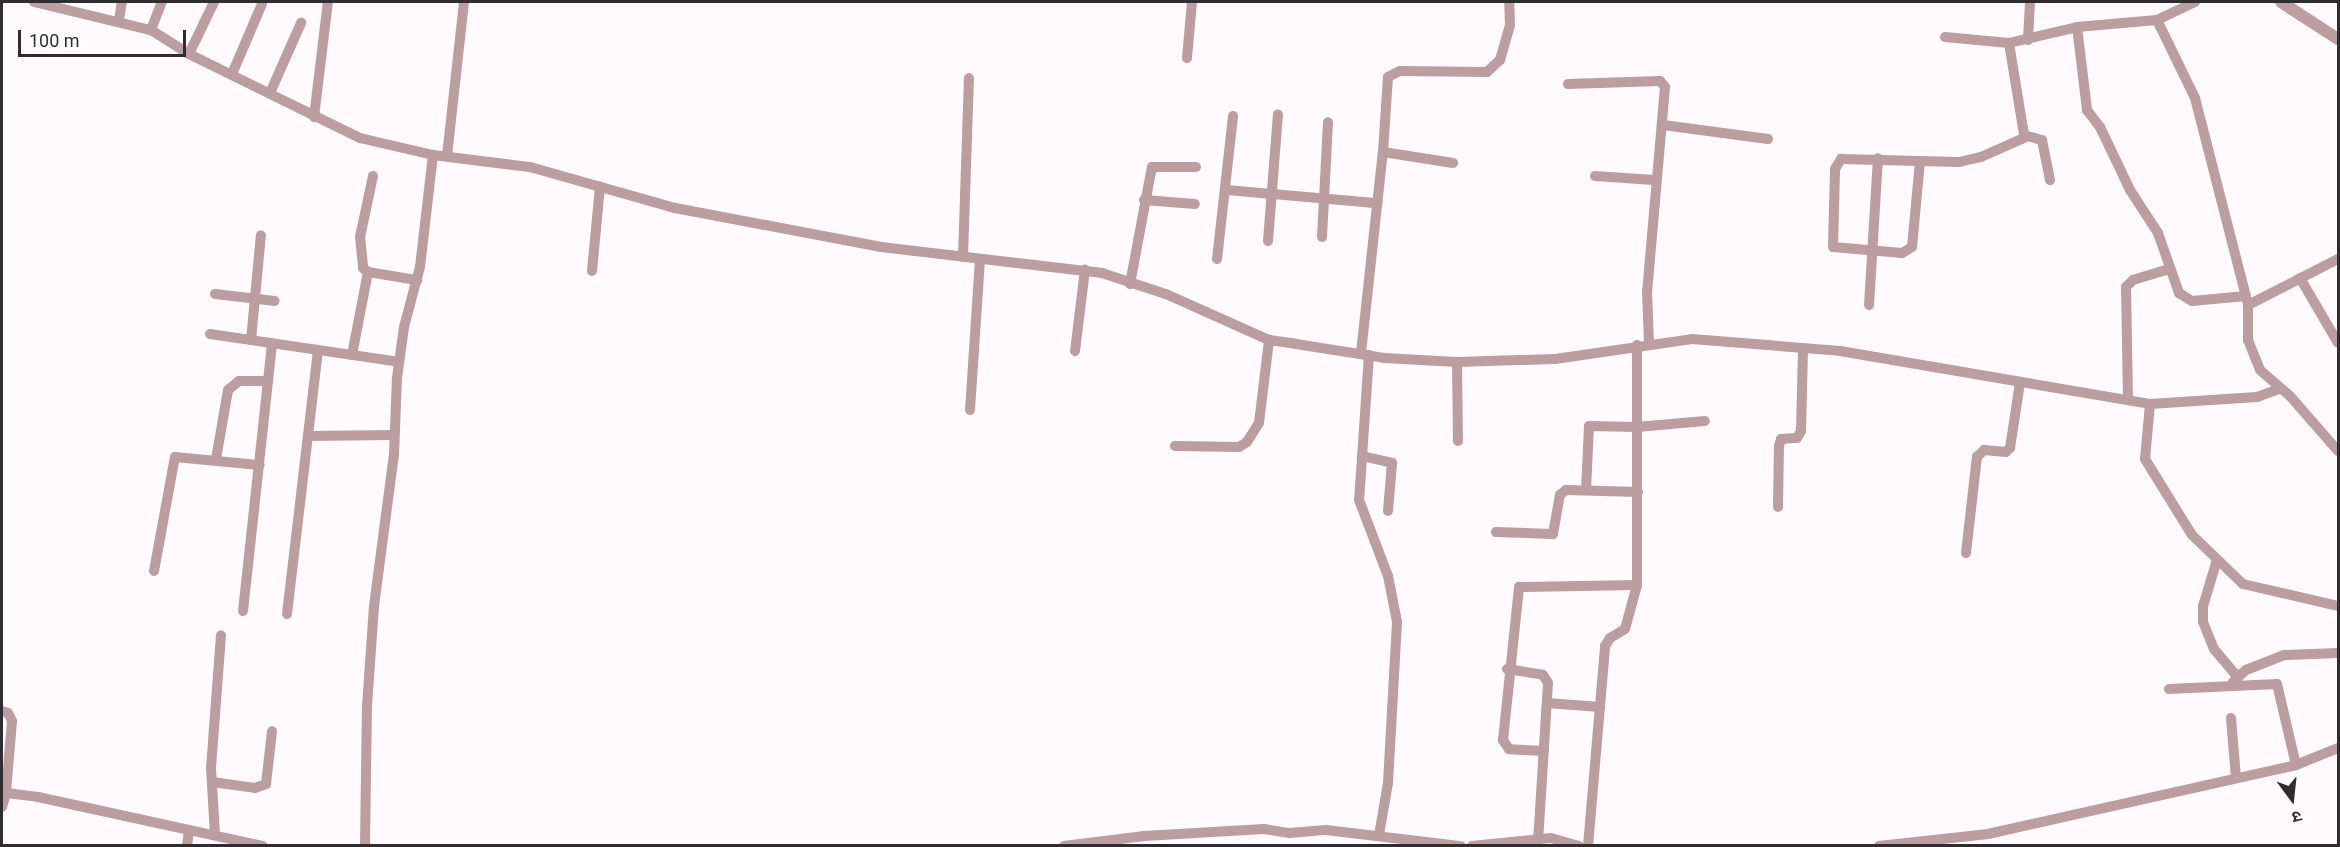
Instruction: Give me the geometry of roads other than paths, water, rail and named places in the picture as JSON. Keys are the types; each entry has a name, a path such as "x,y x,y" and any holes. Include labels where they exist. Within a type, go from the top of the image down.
{"street":[{"path":"40,2 119,20 151,30 189,54 360,138 433,155 530,167 675,208 815,235 963,257 1085,270 1175,298 1269,340 1365,354 1457,362 1555,359 1643,344 1692,339 1840,351 2150,404 2257,397 2279,389"},
{"path":"119,20 122,2"},
{"path":"151,30 162,2"},
{"path":"189,54 214,2"},
{"path":"314,117 328,2"},
{"path":"447,156 464,2"},
{"path":"1187,58 1192,2"},
{"path":"1379,835 1388,783 1396,622 1388,576 1361,511 1365,354 1388,77 1400,71 1487,72 1500,60 1510,25 1509,2"},
{"path":"2028,40 2030,2"},
{"path":"1945,37 2009,43 2077,27 2157,20 2195,2"},
{"path":"2281,2 2298,6 2338,39"},
{"path":"232,74 262,4"},
{"path":"2157,20 2195,98 2247,300 2248,340 2260,370 2338,451"},
{"path":"270,93 301,23"},
{"path":"2077,27 2087,110 2100,127 2130,190 2158,233 2170,269 2185,299 2247,300 2338,259"},
{"path":"2009,43 2026,137"},
{"path":"963,257 969,78"},
{"path":"1568,84 1660,81 1666,91 1654,180 1637,427 1637,585 1625,629 1610,638 1605,646 1588,846"},
{"path":"1268,241 1278,114"},
{"path":"1217,259 1227,190 1233,116"},
{"path":"1322,237 1328,122"},
{"path":"1663,125 1768,139"},
{"path":"1920,161 1915,242 1902,253 1833,247 1835,169 1837,162 1847,156 1920,161 1971,160 2026,137 2042,140 2050,180"},
{"path":"1383,152 1453,163"},
{"path":"365,846 367,706 399,362 417,280 433,155"},
{"path":"1869,305 1878,158"},
{"path":"1130,284 1152,167 1196,167"},
{"path":"352,355 368,272 360,258 360,245 373,176"},
{"path":"1595,176 1654,180"},
{"path":"592,271 600,186"},
{"path":"1227,190 1377,204"},
{"path":"1144,200 1195,204"},
{"path":"251,340 261,235"},
{"path":"969,410 981,259"},
{"path":"2128,400 2126,287 2133,280 2170,269"},
{"path":"1075,351 1085,270"},
{"path":"368,272 417,280"},
{"path":"2300,278 2338,343"},
{"path":"215,294 276,301"},
{"path":"210,334 399,362"},
{"path":"1175,446 1239,447 1247,442 1259,423 1269,340"},
{"path":"243,611 272,344"},
{"path":"1778,507 1781,439 1797,438 1801,431 1803,348"},
{"path":"287,614 318,350"},
{"path":"1457,362 1458,441"},
{"path":"216,459 228,390 239,381 268,381"},
{"path":"1966,553 1977,456 1984,450 2006,452 2010,448 2020,383"},
{"path":"2150,404 2145,459 2180,521 2217,560 2247,585 2338,606"},
{"path":"1586,490 1589,426 1637,427 1705,421"},
{"path":"308,436 394,435"},
{"path":"154,571 172,460 181,454 260,465"},
{"path":"1362,456 1392,463 1388,511"},
{"path":"1496,532 1553,534 1562,492 1586,490 1638,492"},
{"path":"2217,560 2203,622 2214,649 2234,681"},
{"path":"1544,751 1504,746 1508,669 1519,587 1637,585"},
{"path":"215,835 212,782 221,635"},
{"path":"2234,681 2284,655 2338,653"},
{"path":"1508,669 1546,677 1547,703 1538,840"},
{"path":"2169,689 2234,681 2277,684 2296,765"},
{"path":"1547,703 1600,708"},
{"path":"2,711 8,712 12,721 6,793 2,807"},
{"path":"2231,718 2236,778"},
{"path":"212,782 255,788 267,784 272,731"},
{"path":"1879,846 1988,834 2296,765 2338,748"},
{"path":"6,793 263,846"},
{"path":"188,846 189,830"},
{"path":"1064,846 1144,841 1234,830 1379,835 1461,846"},
{"path":"1472,846 1538,840 1579,846"}]}
